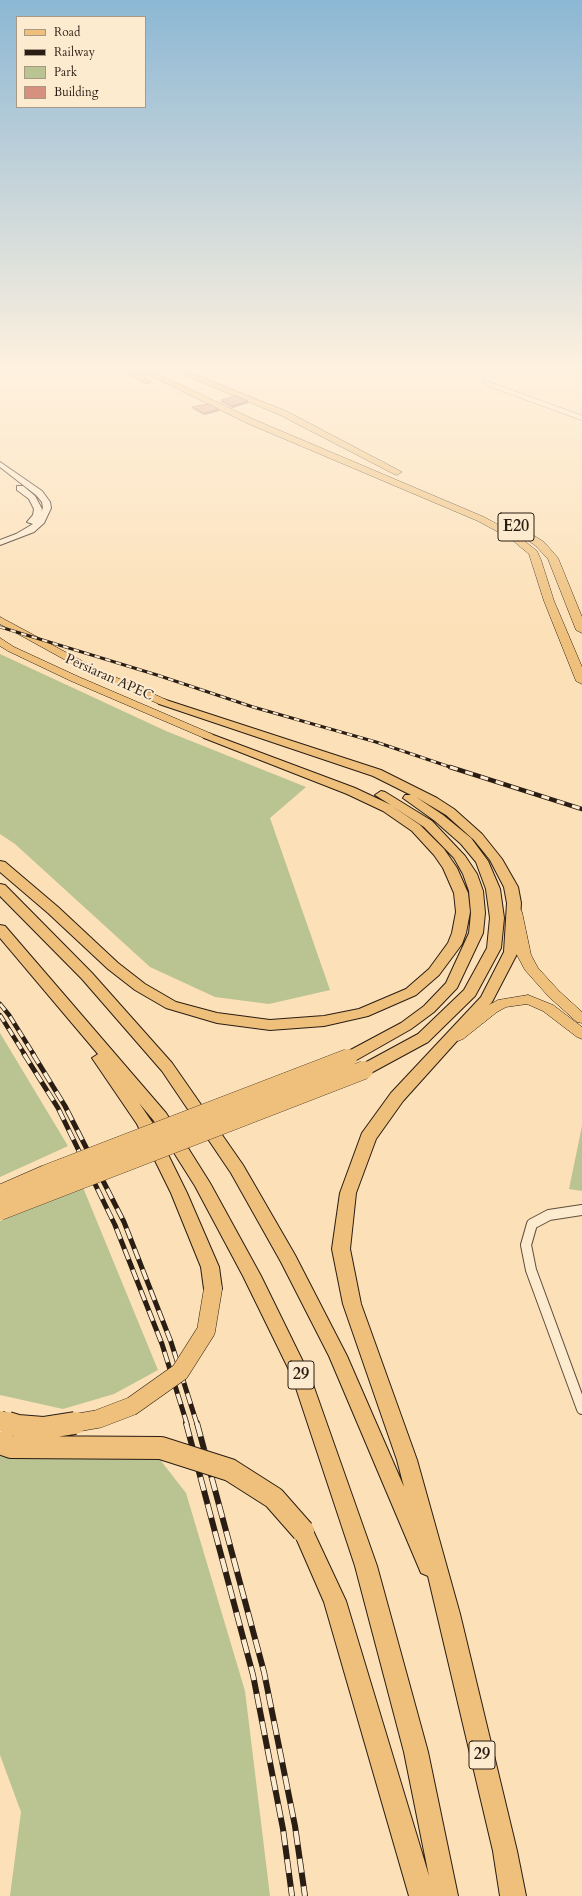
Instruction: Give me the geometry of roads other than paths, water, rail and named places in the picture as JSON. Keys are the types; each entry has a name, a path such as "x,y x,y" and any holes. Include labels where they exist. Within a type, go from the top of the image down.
{"highway":[{"name":"E20","path":"333,456 481,519 514,537 533,553 549,601 582,681"},
{"name":"E20","path":"366,456 394,471 492,516 528,535 540,544 553,558 582,630"},
{"path":"163,702 377,773 433,801 450,812 478,837 496,859 511,887 514,903 511,952 487,999 397,1097 368,1137 348,1193 341,1249 352,1304 407,1460 449,1614"},
{"path":"0,1210 364,1070 423,1038 470,993 494,948 498,918 493,889 482,861 466,841 423,806 390,788 362,776 256,738 163,702"},
{"path":"0,865 53,910 113,966 140,987 171,1005 217,1018 270,1025 324,1021 363,1012 411,992 434,972 455,944 463,912 461,893 450,868 430,842 416,828 387,808 373,801 351,791 259,757 208,736"},
{"path":"0,1194 46,1174 348,1058 406,1026 429,1009 452,985 471,946 476,933 478,913 476,891 470,874 455,852 428,824 398,804 371,791 330,775 242,745 208,736"},
{"name":"29","path":"0,888 88,976 167,1067 238,1169 289,1260 338,1356 449,1614 506,1851 513,1896"},
{"name":"29","path":"0,929 160,1118 202,1183 252,1276 301,1376 366,1566 416,1752 445,1896"},
{"path":"0,1420 18,1426 43,1428 98,1419 132,1406 180,1372 206,1331 212,1289 210,1268 178,1193 144,1122 53,992"},
{"path":"0,1443 10,1447 160,1448 230,1470 274,1498 303,1531 336,1601 422,1896"}],"main road":[{"path":"0,464 39,493 46,502 47,508 41,521 31,530 0,543"},
{"path":"0,471 32,498 38,509 37,514 27,526 0,538"},
{"name":"Persiaran APEC","path":"0,620 87,668 163,702"},
{"name":"Persiaran APEC","path":"0,641 11,649 75,679 208,736"},
{"path":"514,903 524,955 532,970 554,994 582,1019"},
{"path":"444,1047 492,1009 503,1003 522,999 528,999 539,1003 582,1034"}],"street":[{"path":"582,1210 550,1215 532,1224 526,1245 531,1270 582,1409"}],"railway":[{"path":"0,627 157,675 253,707 376,742 451,767"},
{"path":"451,767 582,809"},
{"path":"0,1004 9,1015 34,1055"},
{"path":"0,1015 25,1055"},
{"path":"24,1054 58,1108 115,1225 162,1344 187,1424"},
{"path":"33,1054 65,1106 124,1222 171,1342 197,1424"},
{"path":"186,1423 253,1675 283,1829 292,1896"},
{"path":"197,1423 264,1672 295,1826 305,1896"}]}
